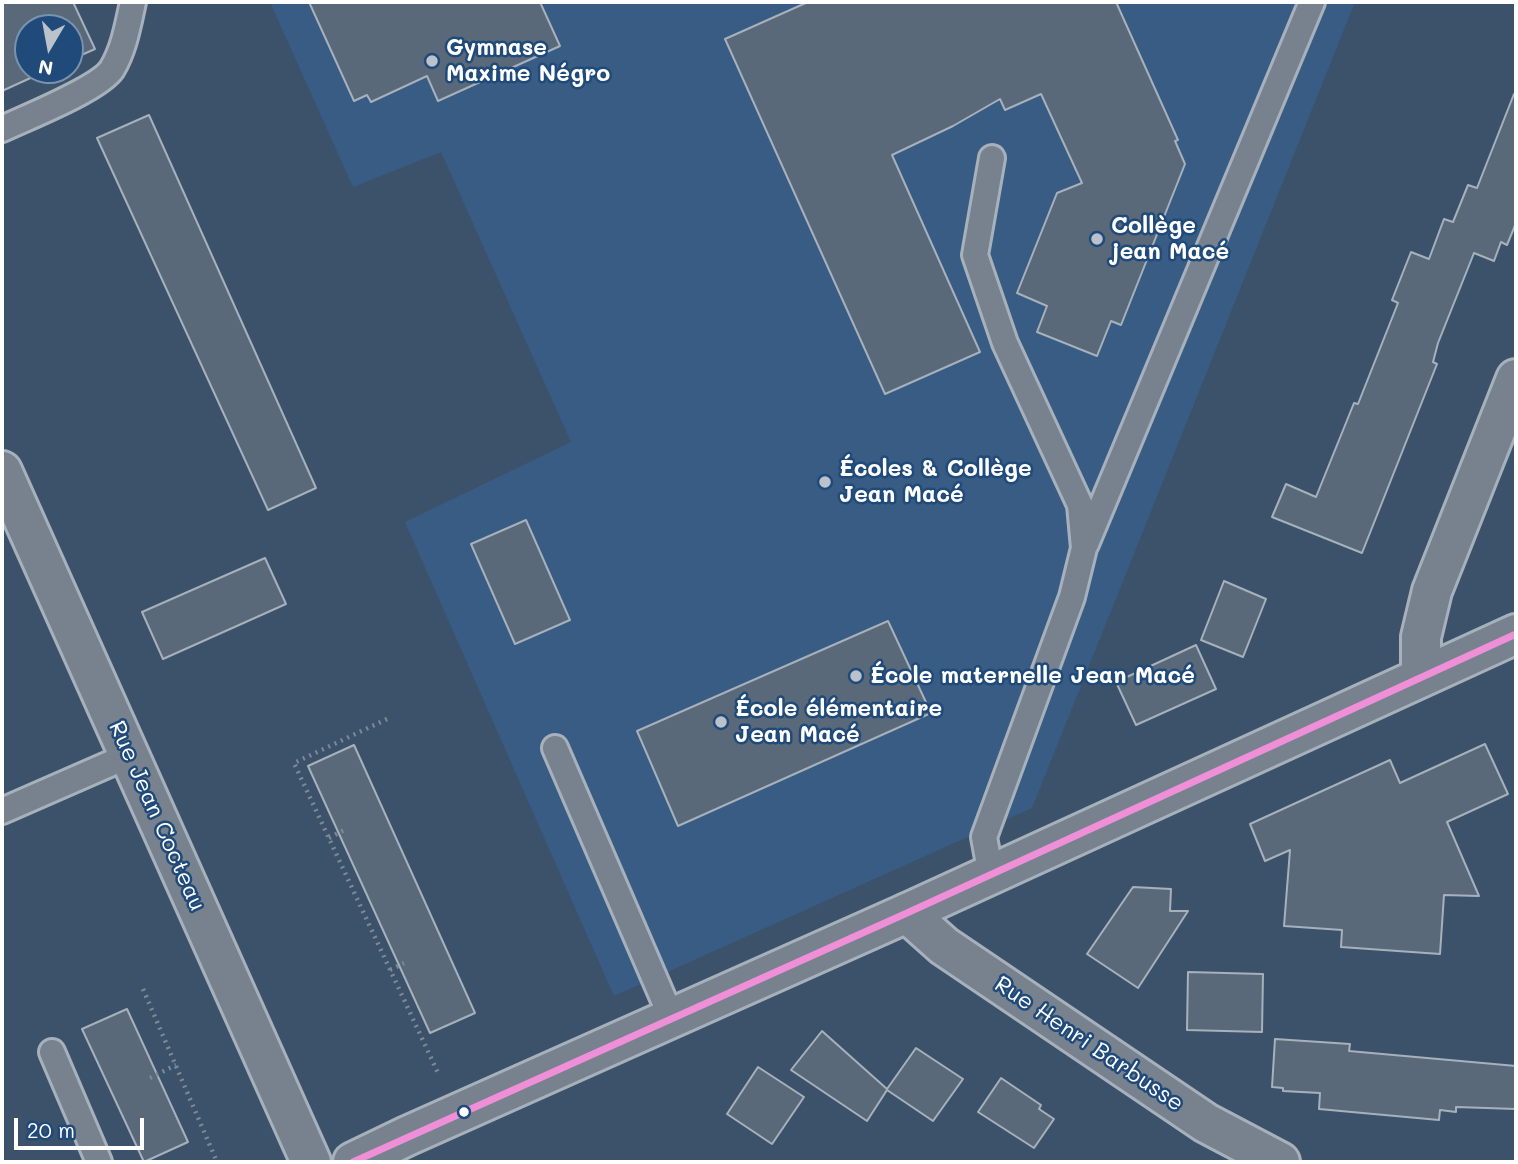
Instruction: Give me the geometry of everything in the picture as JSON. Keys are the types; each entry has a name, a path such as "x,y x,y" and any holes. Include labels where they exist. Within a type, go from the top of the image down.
{"street":[{"path":"1421,677 1421,637 1432,591 1516,379"},
{"name":"Rue Jean Cocteau","path":"2,471 311,1162"},
{"path":"354,1162 991,875 1516,634"},
{"name":"Rue Henri Barbusse","path":"907,913 944,946 1206,1123 1280,1162"}],"lane":[{"path":"2,129 76,95 110,72 124,43 133,2"},
{"path":"991,875 984,837 1072,597 1084,548 1312,2"},
{"path":"992,158 975,255 1005,343 1080,505 1084,548"},
{"path":"555,748 672,1019"},
{"path":"2,811 130,755"},
{"path":"52,1052 99,1162"}],"path":[{"path":"387,719 294,763 441,1080"},
{"path":"329,838 344,830"},
{"path":"390,970 404,963"},
{"path":"143,989 217,1162"},
{"path":"150,1078 176,1065"}],"shaded area":[{"name":"Écoles & Collège Jean Macé","path":"270,2 1355,2 1032,808 614,996 405,522 571,442 441,152 353,187"}],"building":[{"path":"2,2 73,2 79,14 14,14 14,84 17,84 2,91"},
{"name":"Gymnase Maxime Négro","path":"309,2 540,2 560,46 438,101 427,76 371,102 367,95 354,101"},
{"name":"Collège jean Macé","path":"808,2 1116,2 1178,140 1175,141 1185,164 1121,325 1111,321 1097,356 1037,332 1047,306 1017,293 1057,193 1082,183 1041,94 1005,110 1000,99 953,126 892,155 980,352 885,394 725,39"},
{"path":"84,26 95,49 84,54"},
{"path":"1514,94 1516,223 1507,245 1501,242 1494,261 1474,253 1438,343 1433,362 1437,364 1362,553 1272,517 1286,484 1316,497 1354,403 1358,404 1398,303 1392,300 1411,252 1429,259 1444,219 1453,222 1468,185 1477,188"},
{"path":"149,115 316,488 268,510 97,138"},
{"path":"526,520 570,620 515,644 471,544"},
{"path":"265,558 286,604 163,659 142,612"},
{"path":"1224,581 1266,599 1243,657 1201,640"},
{"path":"888,621 931,713 678,826 637,731"},
{"path":"1196,645 1216,689 1136,725 1116,682"},
{"path":"1485,744 1508,794 1447,822 1479,896 1444,895 1440,954 1341,947 1342,930 1284,926 1290,850 1265,861 1250,824 1390,760 1400,783"},
{"path":"354,745 475,1013 430,1033 308,766"},
{"path":"1133,887 1171,889 1170,911 1188,911 1138,988 1087,954"},
{"path":"1188,972 1263,974 1262,1032 1187,1030"},
{"path":"127,1009 188,1142 144,1162 82,1029"},
{"path":"822,1031 887,1089 916,1048 963,1079 933,1121 887,1090 867,1121 791,1070"},
{"path":"1275,1039 1350,1044 1349,1051 1516,1066 1516,1109 1456,1107 1456,1112 1440,1110 1439,1120 1319,1109 1320,1093 1283,1091 1283,1088 1272,1087"},
{"path":"758,1067 804,1097 772,1144 727,1114"},
{"path":"1001,1078 1041,1105 1039,1109 1054,1119 1034,1148 978,1112"}],"transit line":[{"path":"353,1162 907,913 1516,634"}],"place":[{"name":"Gymnase Maxime Négro","path":"432,61"},
{"name":"Collège jean Macé","path":"1097,239"},
{"name":"Écoles & Collège Jean Macé","path":"825,482"},
{"name":"École maternelle Jean Macé","path":"856,676"},
{"name":"École élémentaire Jean Macé","path":"721,722"}]}
